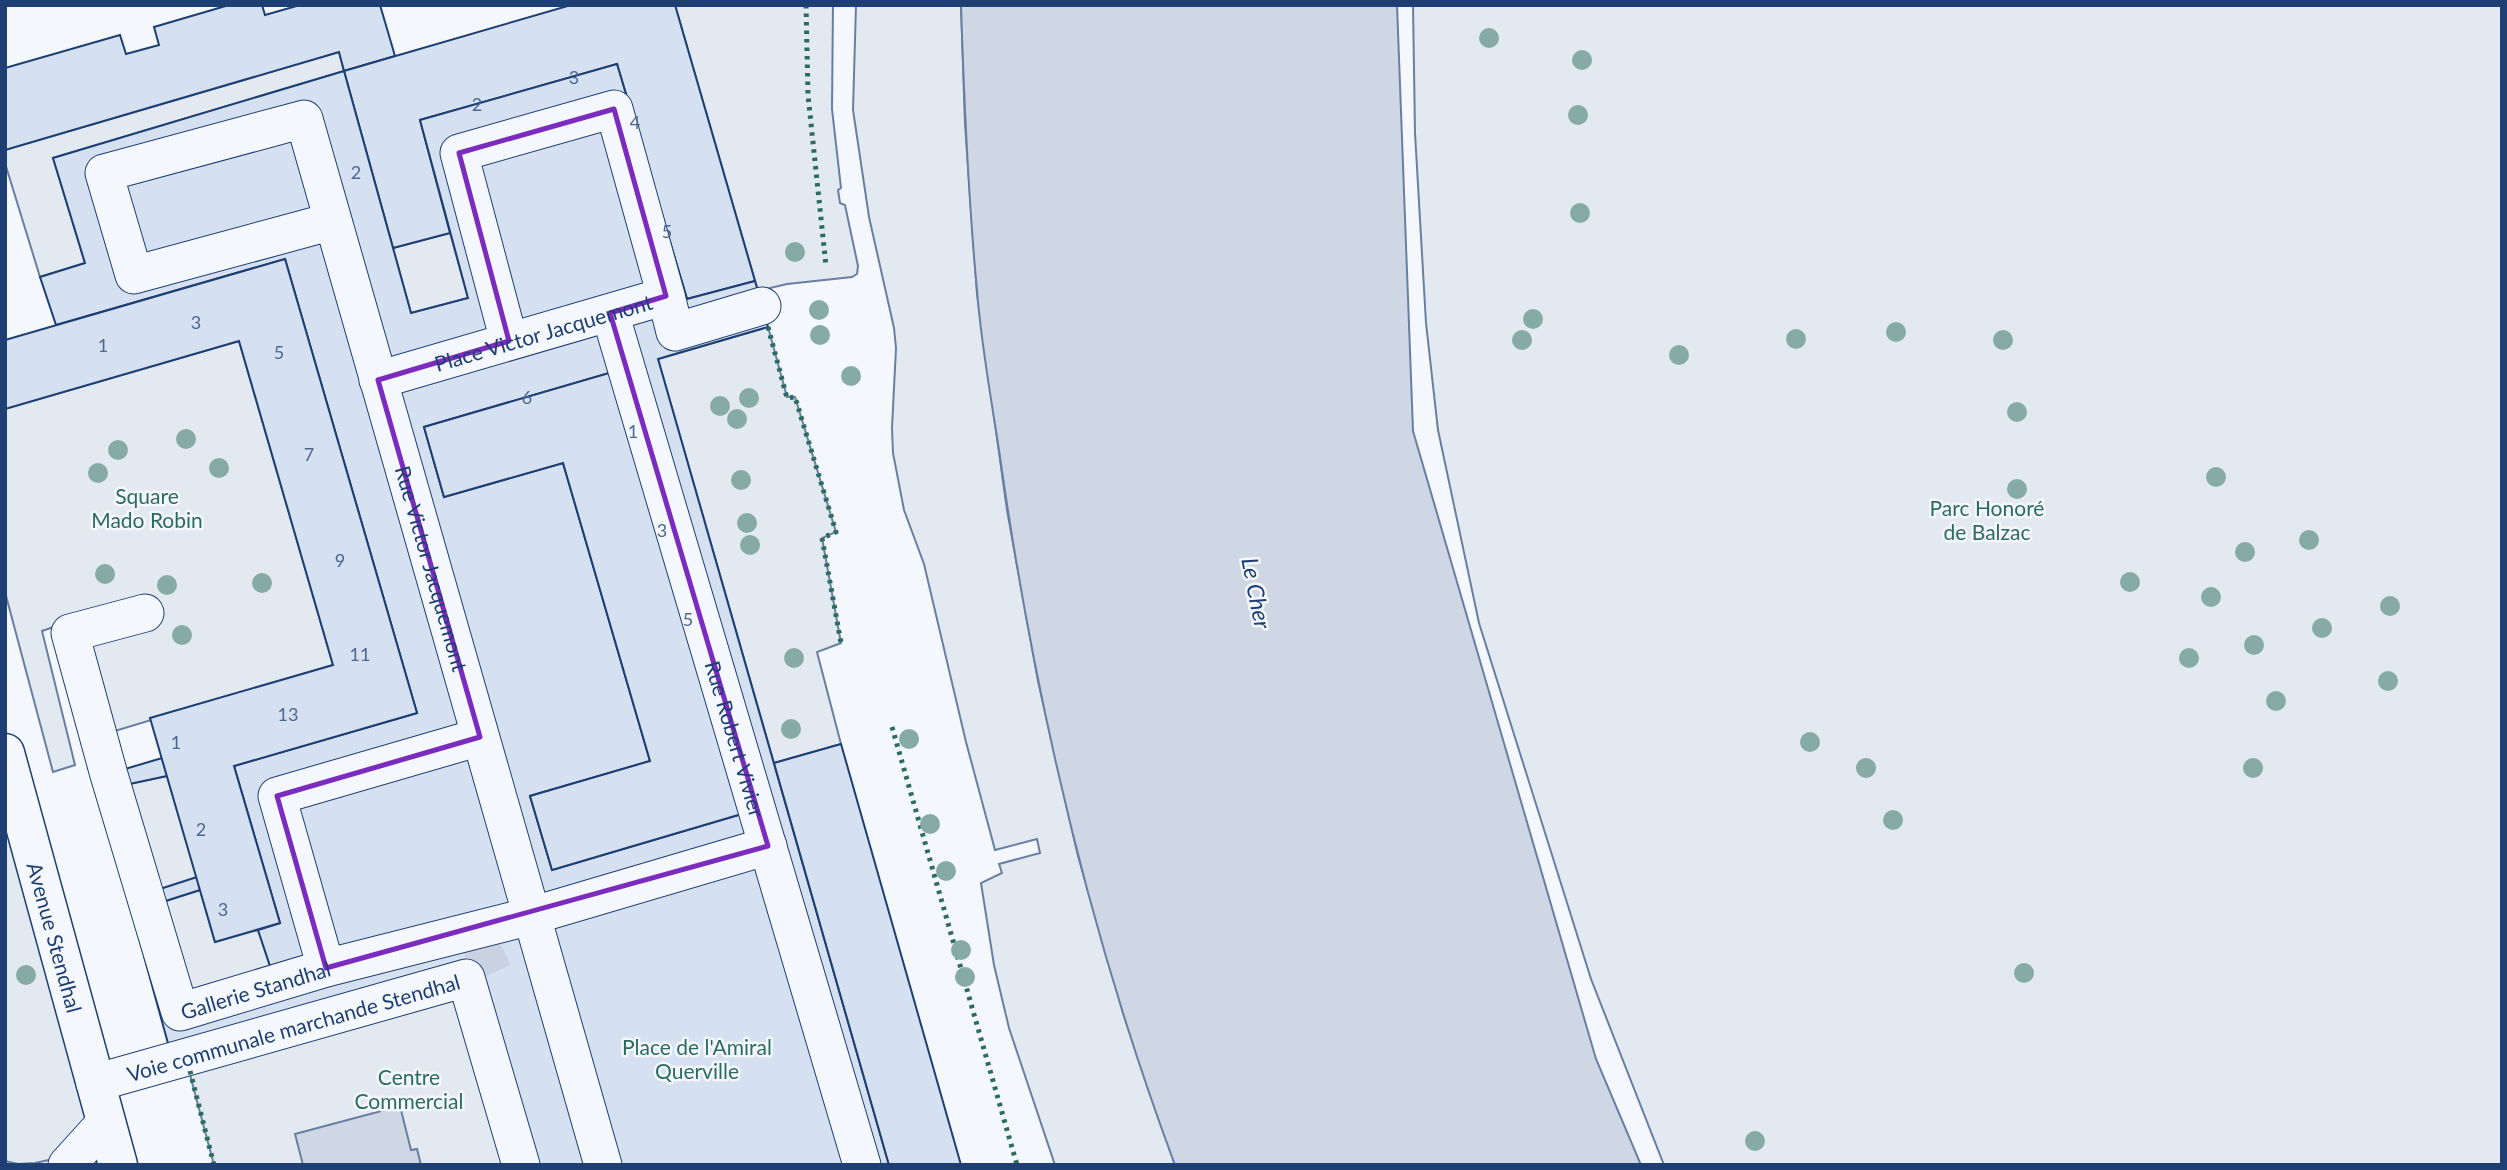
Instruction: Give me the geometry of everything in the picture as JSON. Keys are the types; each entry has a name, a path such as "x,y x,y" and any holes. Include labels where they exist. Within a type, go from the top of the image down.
{"street":[{"path":"509,341 459,153 614,109 666,296"},
{"name":"Rue Victor Jacquemont","path":"333,221 134,275 104,173 304,119 603,1165"},
{"name":"Place Victor Jacquemont","path":"378,380 666,296 675,332 762,306"},
{"name":"Rue Robert Vivier","path":"610,313 862,1165"},
{"name":"Gallerie Standhal","path":"145,613 70,633 108,775 180,1013 326,968 531,916"},
{"path":"326,968 277,796 480,737"},
{"name":"Avenue Stendhal","path":"5,754 118,1165"},
{"path":"531,916 768,846"},
{"name":"Voie communale marchande Stendhal","path":"95,1083 468,971 521,1165"},
{"path":"67,1165 106,1122"}],"highlighted area":[{"path":"614,109 666,296 610,313 768,846 326,968 277,796 480,737 378,380 509,341 459,153"}],"green space":[{"path":"675,5 833,5 832,109 841,188 838,190 840,203 845,205 858,266 857,274 852,277 787,284 758,291"},
{"path":"856,5 961,5 965,124 977,294 1007,510 1038,681 1078,856 1124,1016 1175,1165 1055,1165 1009,1028 994,965 981,883 1002,873 999,864 1040,853 1037,839 995,850 966,742 924,564 904,510 893,453 896,348 894,328 869,217 853,110"},
{"name":"Parc Honoré de Balzac","path":"1413,5 2502,5 2502,1165 1664,1165 1591,979 1479,623 1438,430 1426,323 1415,133"},
{"path":"339,52 344,71 53,158 85,263 40,277 5,163 5,150"},
{"path":"450,233 468,298 411,313 393,248"},
{"path":"768,327 787,397 795,397 836,532 822,538 841,643 817,652 841,744 774,763 658,359"},
{"name":"Square Mado Robin","path":"239,341 333,665 105,734 74,620 42,631 75,765 53,772 5,592 5,409"},
{"path":"167,776 197,877 151,892 120,786"},
{"path":"5,816 90,1116 58,1158 35,1163 18,1164 5,1161"},
{"path":"200,890 215,942 258,930 271,969 180,997 153,905"},
{"name":"Centre Commercial","path":"462,994 511,1165 214,1165 189,1071"}],"water":[{"name":"Le Cher","path":"961,5 1397,5 1413,431 1596,1059 1641,1165 1175,1165 1144,1078 1090,902 1047,722 1029,631 979,310 969,184"},
{"path":"400,1106 411,1150 417,1149 421,1165 303,1165 295,1134"}],"building":[{"path":"229,5 262,5 265,15 300,5 380,5 395,56 344,71 339,52 5,150 5,68 120,35 126,54 159,45 154,27"},
{"path":"571,5 675,5 755,281 687,299 617,64 420,120 450,233 393,248 344,71"},
{"path":"617,64 687,299 755,281 768,327 658,359 889,1165 533,1165 474,958 169,1047 95,778 162,758 167,776 120,786 151,892 197,877 200,890 153,905 180,997 271,969 258,930 280,923 234,766 417,713 285,259 56,325 40,277 85,263 53,158 344,71 411,313 468,298 420,120","holes":["616,371 745,813 552,870 530,796 650,761 563,463 444,497 424,427"]},
{"path":"285,259 417,713 234,766 280,923 215,942 150,718 333,665 239,341 5,409 5,340"},
{"path":"616,371 745,813 552,870 530,796 650,761 563,463 444,497 424,427"},
{"path":"841,744 961,1165 889,1165 774,763"}],"tunnel":[{"path":"469,964 563,919"}],"hedge":[{"path":"806,5 808,95 826,266"},
{"path":"768,327 787,398 795,397 836,532 822,538 841,643"},
{"path":"892,727 1017,1165"},
{"path":"190,1071 214,1165"}],"park label":[{"name":"Place de l'Amiral Querville","path":"697,1058"}]}
